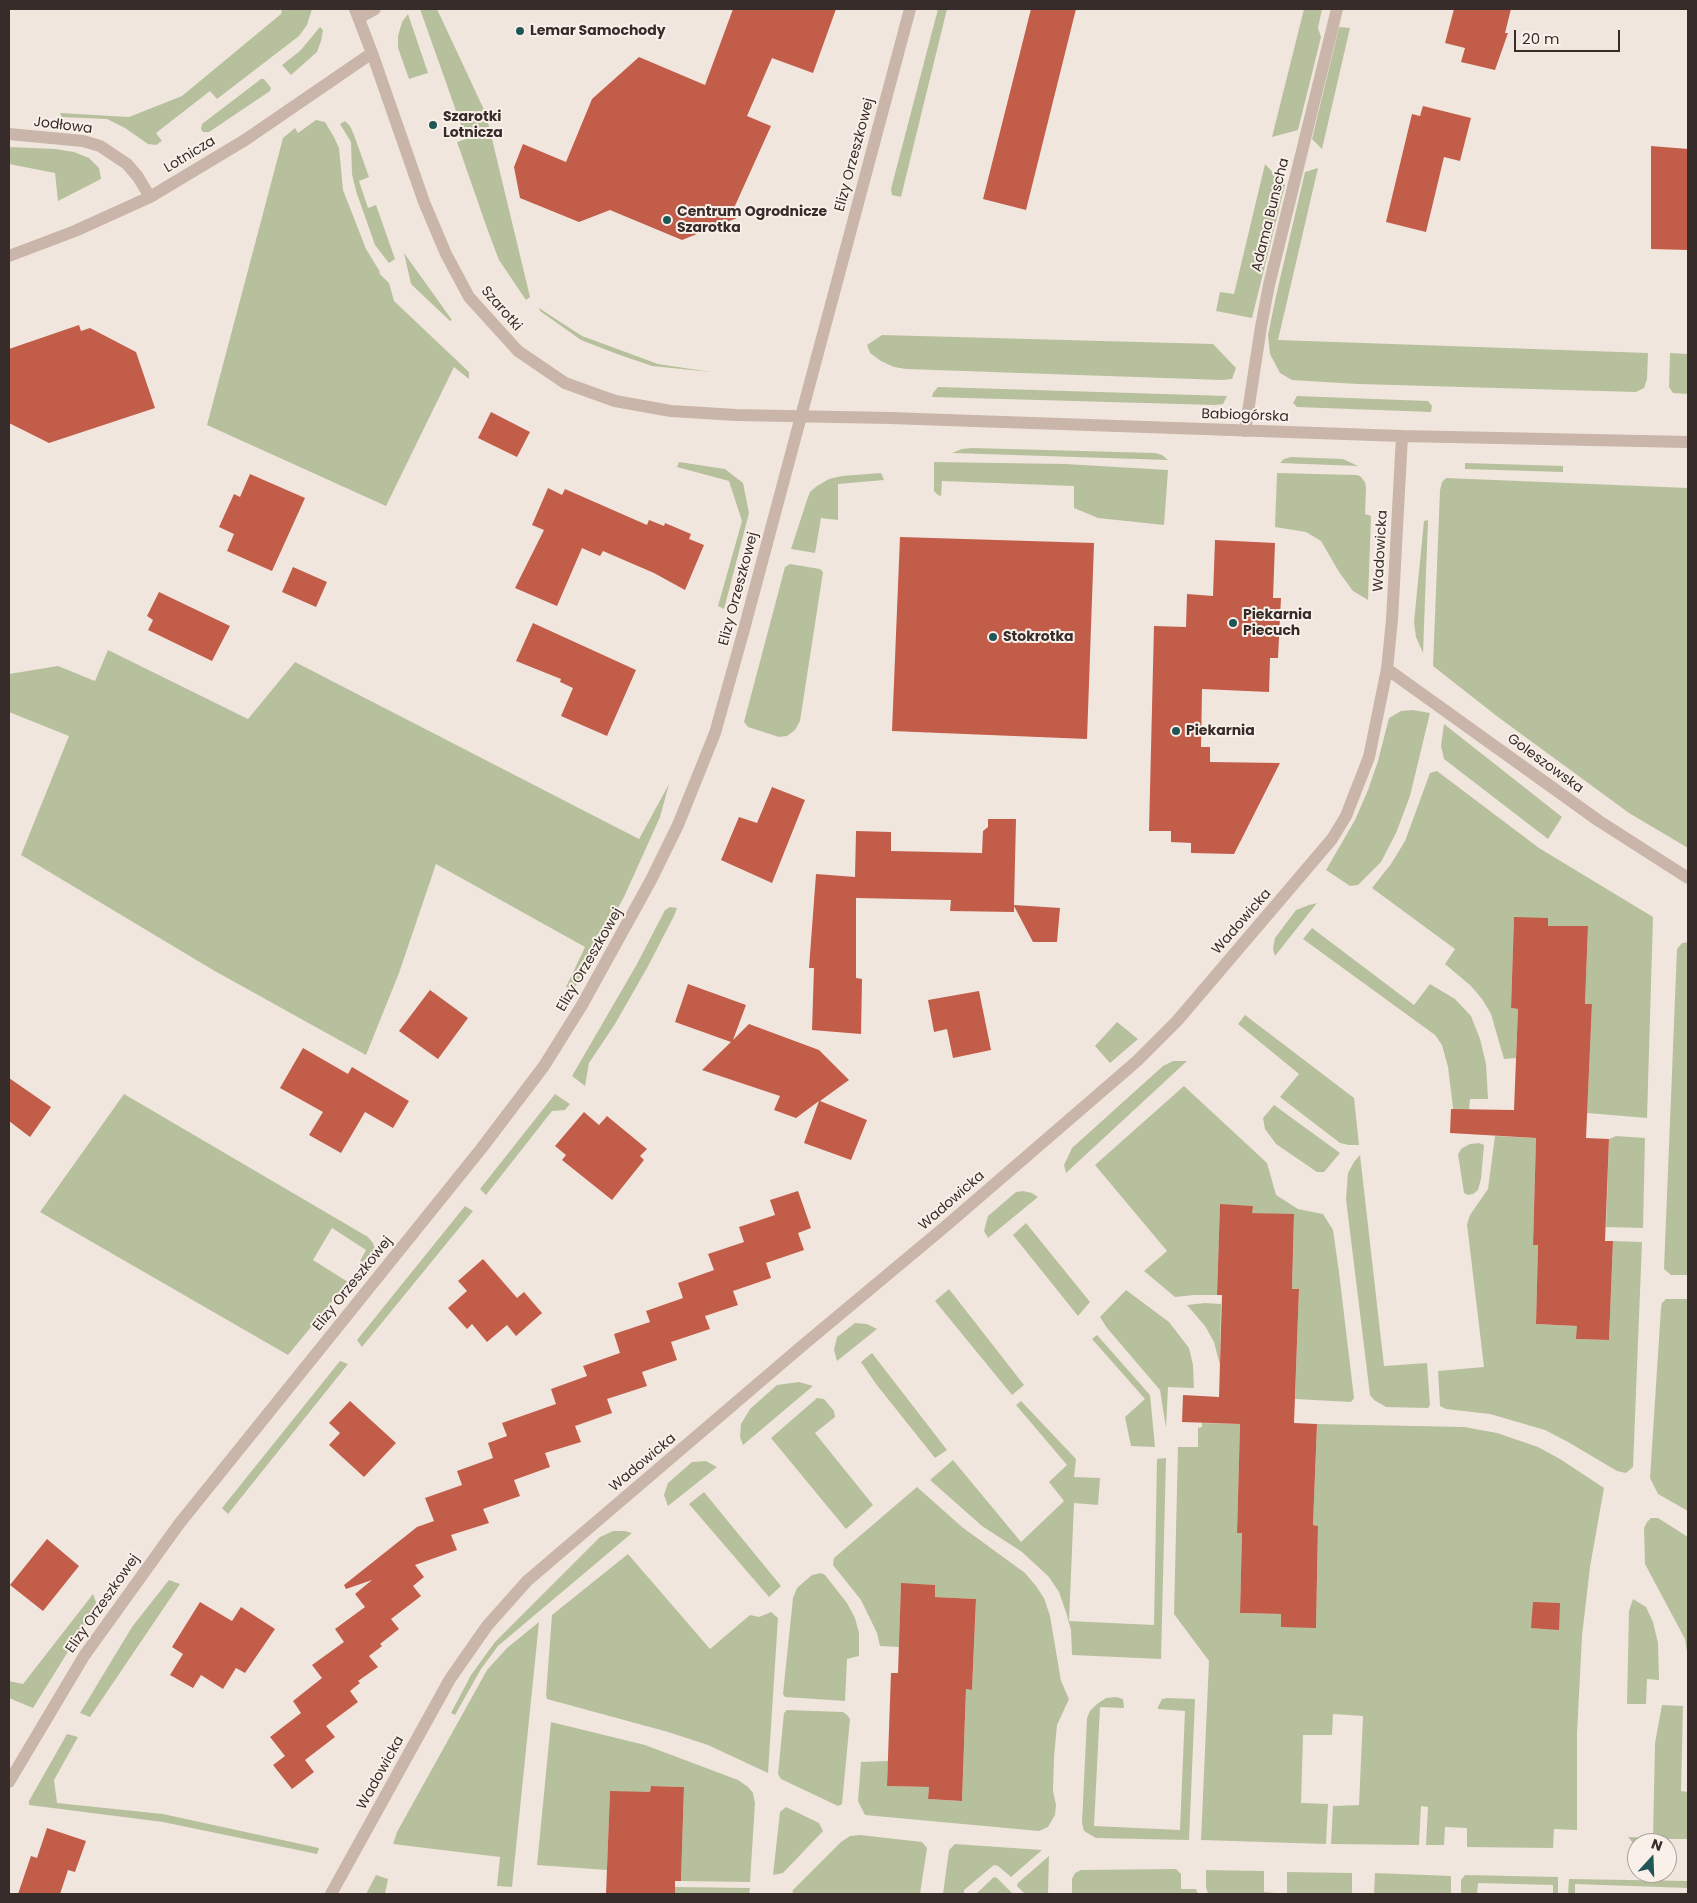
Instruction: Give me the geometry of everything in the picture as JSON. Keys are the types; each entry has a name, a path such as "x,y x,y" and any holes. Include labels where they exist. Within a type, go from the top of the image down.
{"street":[{"path":"357,13 375,9"},
{"name":"Elizy Orzeszkowej","path":"9,1782 84,1656 179,1524 481,1149 544,1066 582,1006 651,880 678,825 715,733 910,9"},
{"name":"Adama Bunscha","path":"1246,431 1261,326 1336,9"},
{"name":"Szarotki","path":"357,13 424,202 446,254 469,297 518,351 565,383 614,401 671,411 801,417"},
{"name":"Lotnicza","path":"9,256 74,231 150,197 245,140 372,53"},
{"name":"Jodłowa","path":"9,134 83,141 100,146 127,164 138,177 150,197"},
{"name":"Babiogórska","path":"801,417 890,418 1402,436 1688,442"},
{"name":"Wadowicka","path":"331,1894 450,1679 487,1626 527,1581 947,1225 1137,1061 1177,1021 1332,840 1346,816 1359,785 1368,757 1387,669 1392,620 1402,436"},
{"name":"Goleszowska","path":"1387,669 1599,821 1688,878"}],"green space":[{"path":"282,9 312,9 307,25 299,36 217,99 210,91 156,133 162,141 156,145 148,144 125,128 107,119 62,117 60,113 129,117 182,96 281,14"},
{"path":"420,9 437,9 486,114 530,297 526,300 499,260 488,231 457,142 466,139"},
{"path":"938,9 947,9 901,197 892,195 891,189"},
{"path":"1304,9 1322,9 1318,28 1321,37 1298,130 1272,137"},
{"path":"408,14 428,73 409,79 398,48 398,36 402,22"},
{"path":"320,27 323,30 317,52 291,75 282,65 300,51"},
{"path":"1339,27 1350,28 1322,149 1312,139"},
{"path":"261,79 264,79 271,88 270,91 209,132 203,132 201,129 202,124"},
{"path":"316,120 325,122 339,148 343,190 366,249 379,273 389,283 394,301 469,372 469,379 454,367 386,506 207,425 283,138 295,128 298,133"},
{"path":"345,121 350,126 354,135 369,177 359,181 368,208 376,205 395,259 389,263 375,245 356,191 352,174 351,142 340,124"},
{"path":"9,147 55,149 74,152 89,158 99,168 101,179 58,201 55,173 9,164"},
{"path":"1265,164 1285,185 1252,318 1216,311 1220,292 1234,294"},
{"path":"1318,168 1278,340 1648,353 1647,379 1644,388 1636,392 1358,384 1292,380 1280,373 1270,354 1268,335 1305,172"},
{"path":"404,253 452,320 450,321 411,284"},
{"path":"539,308 582,336 658,364 711,372 652,366 617,354 581,340 540,311"},
{"path":"882,335 1213,344 1236,368 1232,379 1222,380 906,369 894,367 870,353 867,345"},
{"path":"1670,353 1688,354 1688,394 1673,393 1669,387"},
{"path":"938,387 1227,396 1223,404 1215,405 932,397"},
{"path":"1297,396 1428,401 1432,406 1431,412 1297,407 1293,403"},
{"path":"972,448 1155,453 1162,455 1168,460 952,453"},
{"path":"1291,457 1343,459 1358,466 1280,463 1284,459"},
{"path":"679,462 725,469 743,483 749,513 724,609 718,606 742,521 729,481 677,467"},
{"path":"934,462 1065,464 1168,470 1164,525 1098,518 1074,508 1074,486 942,481 941,496 934,491"},
{"path":"1465,463 1563,466 1563,472 1465,469"},
{"path":"881,473 884,480 838,484 838,520 821,518 815,553 791,549 810,492 817,486 829,479 842,476"},
{"path":"1277,473 1356,475 1360,476 1365,482 1365,514 1371,516 1368,600 1353,591 1339,572 1321,541 1306,532 1275,527"},
{"path":"1446,478 1688,488 1688,848 1629,813 1498,717 1433,666 1440,490 1442,482"},
{"path":"1428,520 1423,653 1416,637 1414,622 1424,521"},
{"path":"790,564 820,569 823,572 800,721 795,730 787,736 779,737 748,727 744,722 785,567"},
{"path":"108,650 248,719 295,662 639,839 669,784 660,817 624,897 573,991 566,987 585,947 436,864 399,973 366,1055 213,970 21,855 69,736 9,712 9,674 58,666 95,681"},
{"path":"1413,710 1430,713 1410,796 1396,833 1381,862 1358,885 1350,886 1326,870 1355,820 1368,790 1389,718 1401,711"},
{"path":"1444,724 1562,817 1548,839 1444,759 1441,746"},
{"path":"1437,771 1539,848 1653,917 1647,1118 1587,1113 1592,1004 1585,1004 1588,926 1548,926 1514,918 1511,1008 1518,1009 1516,1058 1504,1059 1491,1014 1482,999 1471,986 1445,964 1455,949 1372,888 1391,864 1405,841 1430,773"},
{"path":"1317,903 1275,956 1273,949 1275,938 1296,910"},
{"path":"670,907 677,908 674,916 615,1024 589,1063 585,1086 572,1076 637,964 665,910"},
{"path":"1312,928 1414,1005 1430,984 1455,999 1471,1016 1480,1039 1486,1064 1488,1099 1470,1099 1467,1131 1456,1131 1448,1067 1442,1045 1435,1035 1303,939"},
{"path":"1688,942 1688,1275 1671,1275 1664,1269 1677,949 1682,943"},
{"path":"1245,1015 1354,1098 1359,1145 1340,1143 1280,1097 1299,1074 1238,1024"},
{"path":"1117,1022 1138,1039 1110,1063 1095,1046"},
{"path":"1173,1061 1187,1061 1066,1173 1064,1165 1072,1148 1163,1066"},
{"path":"1184,1086 1267,1163 1276,1195 1298,1209 1323,1214 1333,1230 1354,1398 1351,1402 1295,1399 1299,1290 1292,1289 1294,1215 1252,1213 1252,1206 1220,1205 1217,1295 1175,1297 1144,1271 1167,1251 1095,1165"},
{"path":"124,1094 368,1237 373,1243 375,1249 365,1265 360,1261 366,1250 332,1228 313,1260 348,1282 288,1355 40,1212"},
{"path":"555,1094 570,1104 565,1110 552,1111 486,1195 480,1189"},
{"path":"1274,1105 1340,1153 1324,1172 1317,1172 1276,1144 1265,1129 1263,1118"},
{"path":"1495,1136 1536,1138 1533,1244 1538,1245 1536,1324 1577,1326 1577,1339 1609,1340 1613,1241 1642,1242 1633,1467 1626,1473 1617,1471 1545,1430 1490,1414 1446,1409 1440,1406 1438,1371 1484,1367 1467,1224 1470,1215 1488,1189"},
{"path":"1616,1136 1645,1138 1643,1228 1606,1227 1609,1139"},
{"path":"1479,1143 1484,1145 1481,1179 1478,1190 1468,1195 1464,1193 1458,1154 1462,1148 1470,1144"},
{"path":"1360,1155 1384,1366 1427,1363 1430,1405 1428,1408 1386,1407 1374,1400 1370,1395 1346,1199 1348,1173"},
{"path":"1023,1191 1038,1197 988,1238 984,1231 988,1216 1016,1192"},
{"path":"465,1206 473,1211 362,1347 357,1340"},
{"path":"1026,1223 1090,1302 1078,1316 1013,1235"},
{"path":"949,1289 1024,1385 1012,1395 935,1301"},
{"path":"1126,1290 1169,1322 1189,1348 1193,1365 1194,1388 1168,1387 1166,1428 1160,1390 1107,1328 1100,1317"},
{"path":"1666,1299 1688,1299 1688,1511 1658,1494 1650,1478 1661,1308 1662,1303"},
{"path":"1221,1304 1220,1365 1214,1342 1205,1326 1187,1305"},
{"path":"855,1323 867,1324 877,1329 837,1361 834,1350 837,1337"},
{"path":"1097,1335 1150,1395 1155,1447 1131,1446 1125,1417 1145,1399 1092,1339"},
{"path":"872,1353 947,1450 935,1458 876,1384 861,1362"},
{"path":"340,1361 348,1364 228,1514 222,1508"},
{"path":"799,1382 813,1386 743,1445 740,1437 741,1424 750,1409 777,1385"},
{"path":"817,1398 824,1399 834,1411 835,1417 815,1433 873,1505 846,1529 771,1438"},
{"path":"1021,1401 1076,1459 1074,1477 1100,1478 1098,1505 1074,1503 1069,1621 1154,1625 1157,1459 1166,1458 1161,1659 1072,1655 1071,1630 1066,1612 1059,1592 1049,1577 1022,1552 982,1526 930,1480 953,1460 1021,1542 1064,1501 1049,1482 1067,1465 1016,1405"},
{"path":"1202,1423 1240,1424 1237,1532 1242,1533 1240,1613 1281,1614 1281,1627 1316,1627 1318,1526 1313,1525 1317,1424 1464,1427 1497,1433 1538,1447 1604,1488 1590,1567 1582,1636 1577,1734 1577,1830 1554,1829 1553,1848 1467,1847 1467,1828 1445,1827 1444,1845 1426,1845 1428,1807 1421,1806 1419,1845 1331,1844 1333,1806 1359,1805 1363,1716 1333,1714 1332,1735 1303,1735 1301,1803 1328,1804 1326,1844 1201,1840 1209,1661 1174,1614 1178,1447 1198,1447 1198,1428 1202,1427"},
{"path":"706,1461 717,1467 668,1506 664,1495 668,1483 692,1462"},
{"path":"917,1487 962,1527 1025,1573 1044,1598 1050,1616 1061,1681 1069,1699 1057,1725 1053,1791 1056,1805 1055,1815 1048,1827 1039,1831 865,1815 858,1801 861,1762 888,1761 887,1786 929,1787 928,1799 962,1801 966,1689 972,1690 976,1599 935,1597 935,1585 901,1584 899,1647 880,1646 877,1633 861,1600 833,1565 834,1558"},
{"path":"704,1492 781,1586 769,1597 689,1504"},
{"path":"1651,1518 1658,1518 1688,1537 1688,1659 1685,1639 1645,1564 1644,1528"},
{"path":"613,1531 632,1533 498,1646 481,1669 455,1715 451,1713 471,1675 495,1642 600,1537"},
{"path":"628,1554 710,1649 750,1615 759,1617 771,1612 778,1618 768,1773 708,1745 668,1732 547,1699 552,1615"},
{"path":"821,1573 825,1575 847,1603 855,1618 859,1633 859,1656 847,1659 845,1701 785,1697 783,1694 793,1598 797,1588 812,1575"},
{"path":"169,1580 180,1584 90,1717 80,1713 132,1627"},
{"path":"93,1594 97,1605 33,1708 9,1698 9,1681 23,1684"},
{"path":"1633,1599 1646,1607 1653,1622 1658,1643 1659,1680 1647,1679 1646,1704 1627,1704 1629,1611"},
{"path":"539,1622 512,1887 497,1886 500,1857 393,1844 397,1832 487,1670 507,1648"},
{"path":"1116,1697 1123,1699 1124,1708 1100,1707 1094,1826 1180,1830 1185,1711 1158,1709 1158,1707 1162,1699 1195,1699 1189,1840 1096,1838 1084,1831 1082,1823 1087,1718 1090,1711 1097,1704 1106,1698"},
{"path":"1662,1705 1683,1706 1681,1791 1688,1792 1688,1839 1677,1839 1677,1833 1653,1833 1655,1743"},
{"path":"787,1710 843,1712 850,1719 842,1804 838,1806 781,1779 778,1774 784,1713"},
{"path":"551,1722 645,1745 738,1780 748,1787 753,1793 755,1803 750,1882 681,1881 684,1787 651,1786 650,1792 610,1792 607,1870 537,1865"},
{"path":"67,1734 78,1737 54,1780 57,1803 163,1814 319,1848 317,1854 163,1822 29,1805 29,1801"},
{"path":"786,1807 819,1823 823,1831 783,1873 773,1875 780,1812"},
{"path":"860,1835 922,1842 927,1848 920,1894 794,1894 792,1891 841,1842 850,1836"},
{"path":"955,1844 1042,1850 1011,1877 994,1865 964,1890 964,1894 943,1894 949,1850"},
{"path":"1049,1856 1048,1894 1025,1894 1017,1886 1018,1883"},
{"path":"1176,1869 1181,1874 1181,1889 1196,1889 1198,1894 1072,1894 1072,1879 1075,1873 1081,1870"},
{"path":"1206,1870 1264,1871 1264,1892 1287,1894 1208,1894"},
{"path":"1287,1872 1352,1873 1352,1894 1287,1894"},
{"path":"1375,1873 1451,1876 1451,1894 1374,1894"},
{"path":"376,1875 388,1879 385,1894 366,1894"},
{"path":"1465,1875 1558,1877 1558,1894 1553,1894 1553,1885 1478,1883 1477,1894 1461,1894 1461,1880"},
{"path":"994,1877 997,1878 1013,1894 976,1894"},
{"path":"1569,1879 1627,1880 1627,1883 1677,1883 1677,1881 1688,1881 1688,1888 1575,1884 1575,1894 1568,1894"},
{"path":"675,1887 750,1888 749,1894 675,1894"}],"building":[{"path":"733,9 836,9 813,73 772,58 747,116 771,126 734,208 737,218 682,240 610,210 579,222 520,198 514,167 523,144 566,162 592,99 639,57 705,85"},
{"path":"1031,9 1076,9 1026,210 983,199"},
{"path":"1454,9 1511,9 1505,33 1508,33 1495,70 1461,62 1465,48 1445,43"},
{"path":"1423,106 1471,118 1460,161 1444,157 1426,232 1386,222 1412,114 1420,116"},
{"path":"1651,146 1688,149 1688,250 1651,249"},
{"path":"79,325 81,331 90,328 136,352 155,408 49,443 9,423 9,349"},
{"path":"491,412 530,432 517,457 478,438"},
{"path":"250,474 305,498 272,571 227,551 234,534 219,527 234,494 240,497"},
{"path":"548,488 562,495 565,489 647,525 649,520 664,526 665,523 691,534 689,539 704,545 685,590 654,573 603,551 600,556 582,548 557,606 515,588 544,530 532,525"},
{"name":"Stokrotka","path":"900,537 1094,543 1087,739 892,731"},
{"path":"1215,540 1275,543 1273,598 1281,598 1278,658 1270,658 1269,692 1202,689 1201,747 1210,747 1210,762 1280,763 1234,854 1191,853 1191,843 1171,842 1171,831 1149,831 1154,626 1186,627 1187,594 1213,596"},
{"path":"293,567 327,582 316,607 282,592"},
{"path":"159,592 230,626 212,661 148,630 153,620 147,616"},
{"path":"533,623 636,670 607,736 561,716 573,688 560,682 561,679 516,661"},
{"path":"772,787 805,800 772,883 721,860 739,817 757,823"},
{"path":"988,819 1016,819 1014,905 1060,908 1057,942 1033,942 1014,906 1014,912 950,911 951,900 856,898 856,978 862,979 861,1034 812,1030 814,968 809,968 816,874 855,877 856,831 891,832 891,851 982,853 983,831 988,827"},
{"path":"1514,917 1548,918 1548,926 1588,926 1585,1004 1592,1004 1586,1138 1609,1139 1605,1241 1613,1241 1609,1340 1576,1339 1577,1326 1536,1324 1538,1245 1533,1245 1536,1138 1450,1133 1451,1109 1514,1110 1518,1009 1511,1008"},
{"path":"688,984 746,1005 733,1040 749,1024 819,1050 849,1080 820,1101 867,1120 851,1160 804,1143 819,1101 796,1118 774,1110 780,1096 702,1070 731,1042 675,1022"},
{"path":"430,990 468,1018 438,1059 399,1031"},
{"path":"979,991 991,1050 953,1058 947,1029 934,1032 928,1000"},
{"path":"303,1048 348,1074 352,1067 409,1101 393,1128 365,1112 341,1153 309,1135 323,1112 280,1088"},
{"path":"9,1078 51,1107 30,1137 9,1121"},
{"path":"584,1112 599,1125 607,1116 647,1149 640,1156 644,1160 612,1200 562,1160 566,1155 555,1146"},
{"path":"798,1191 811,1228 798,1233 804,1250 766,1263 771,1278 733,1291 738,1305 705,1316 710,1329 671,1342 677,1360 642,1372 647,1386 607,1399 612,1413 575,1426 581,1442 545,1453 550,1467 514,1480 520,1496 483,1509 489,1523 451,1535 457,1550 415,1565 424,1577 413,1586 421,1596 391,1619 399,1629 380,1644 382,1646 369,1656 378,1667 358,1681 360,1683 350,1691 358,1702 326,1726 335,1737 305,1760 314,1772 292,1789 273,1765 285,1756 270,1737 301,1713 293,1701 322,1678 312,1665 344,1642 335,1629 365,1607 355,1594 372,1580 346,1589 344,1585 417,1527 434,1521 425,1498 462,1485 457,1471 493,1458 488,1443 507,1436 502,1423 556,1404 551,1389 587,1376 583,1366 620,1353 614,1334 650,1322 646,1311 683,1298 678,1283 714,1270 708,1254 744,1242 739,1227 775,1215 770,1200"},
{"path":"1220,1204 1253,1206 1252,1213 1294,1214 1292,1289 1299,1289 1294,1423 1317,1424 1313,1525 1318,1526 1316,1628 1281,1627 1281,1614 1240,1613 1242,1533 1237,1533 1240,1424 1182,1422 1183,1395 1219,1397 1222,1295 1217,1295"},
{"path":"483,1259 517,1298 524,1292 542,1313 516,1336 507,1325 487,1342 472,1324 467,1329 448,1308 467,1291 458,1281"},
{"path":"350,1401 396,1443 364,1477 329,1445 340,1433 329,1423"},
{"path":"47,1539 79,1566 43,1611 10,1585"},
{"path":"901,1583 935,1585 935,1597 976,1599 972,1690 966,1689 962,1801 928,1799 929,1787 887,1786 891,1673 898,1673"},
{"path":"200,1602 232,1621 241,1607 275,1629 245,1673 236,1668 223,1689 201,1675 193,1688 170,1675 183,1654 172,1647"},
{"path":"1533,1602 1560,1603 1559,1630 1531,1628"},
{"path":"651,1786 684,1787 681,1881 675,1881 675,1894 606,1894 610,1791 650,1792"},
{"path":"47,1828 86,1841 75,1872 68,1870 60,1894 18,1894 31,1856 37,1858"}],"place":[{"name":"Lemar Samochody","path":"520,31"},
{"name":"Szarotki Lotnicza","path":"433,125"},
{"name":"Centrum Ogrodnicze Szarotka","path":"667,220"},
{"name":"Piekarnia Piecuch","path":"1233,623"},
{"name":"Stokrotka","path":"993,637"},
{"name":"Piekarnia","path":"1176,731"}]}
